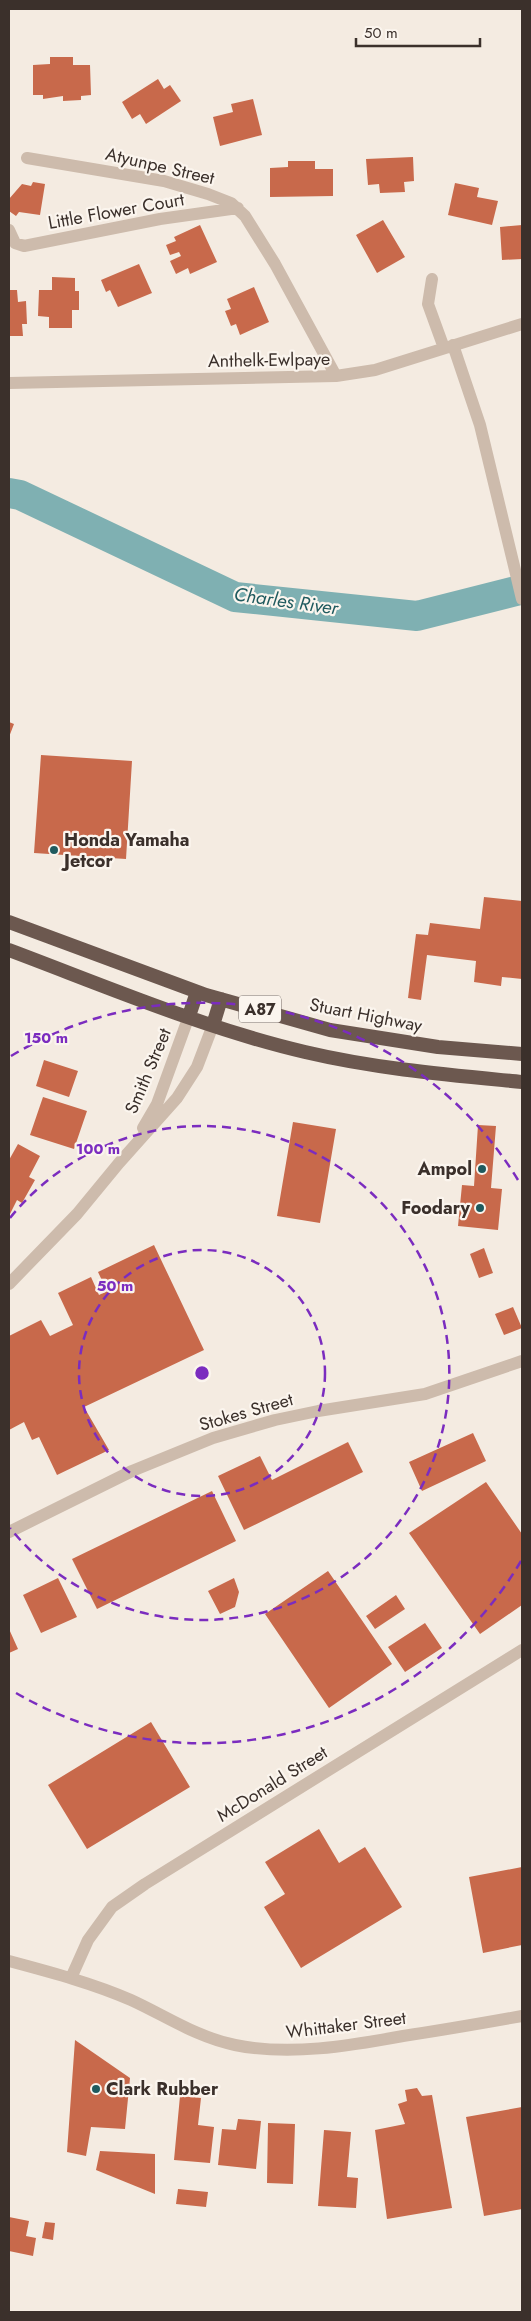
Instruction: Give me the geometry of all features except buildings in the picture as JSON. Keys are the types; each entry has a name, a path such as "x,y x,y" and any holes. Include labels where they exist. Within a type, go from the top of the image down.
{"highway":[{"name":"Stuart Highway","path":"9,922 197,992 330,1030 438,1047 522,1054"},
{"name":"A87","path":"9,950 213,1025 286,1047 350,1062 435,1074 522,1082"},
{"path":"189,1016 197,992"},
{"path":"213,1025 221,999"}],"street":[{"name":"Atyunpe Street","path":"27,158 164,181 208,194 238,208"},
{"name":"Little Flower Court","path":"9,230 16,243 24,246 160,219 238,208"},
{"path":"238,208 275,264 336,376"},
{"path":"432,279 428,304 449,346 480,425 522,599"},
{"name":"Anthelk-Ewlpaye","path":"9,383 336,376 374,370 522,324"},
{"name":"Smith Street","path":"119,1163 157,1104 189,1016"},
{"name":"Smith Street","path":"9,1284 77,1214 177,1098 204,1052 213,1025"},
{"name":"Stokes Street","path":"9,1532 132,1471 213,1438 275,1420 318,1411 425,1394 522,1359"},
{"name":"McDonald Street","path":"71,1978 88,1940 112,1907 145,1884 522,1650"},
{"name":"Whittaker Street","path":"9,1961 71,1978 131,2000 181,2027 208,2037 232,2044 268,2050 316,2049 357,2044 522,2016"}],"waterway":[{"name":"Charles River","path":"9,493 20,495 235,597 417,616 522,588"}],"place":[{"name":"Honda Yamaha Jetcor","path":"54,850"},
{"name":"Ampol","path":"482,1169"},
{"name":"Foodary","path":"480,1208"},
{"name":"Clark Rubber","path":"96,2089"}]}
